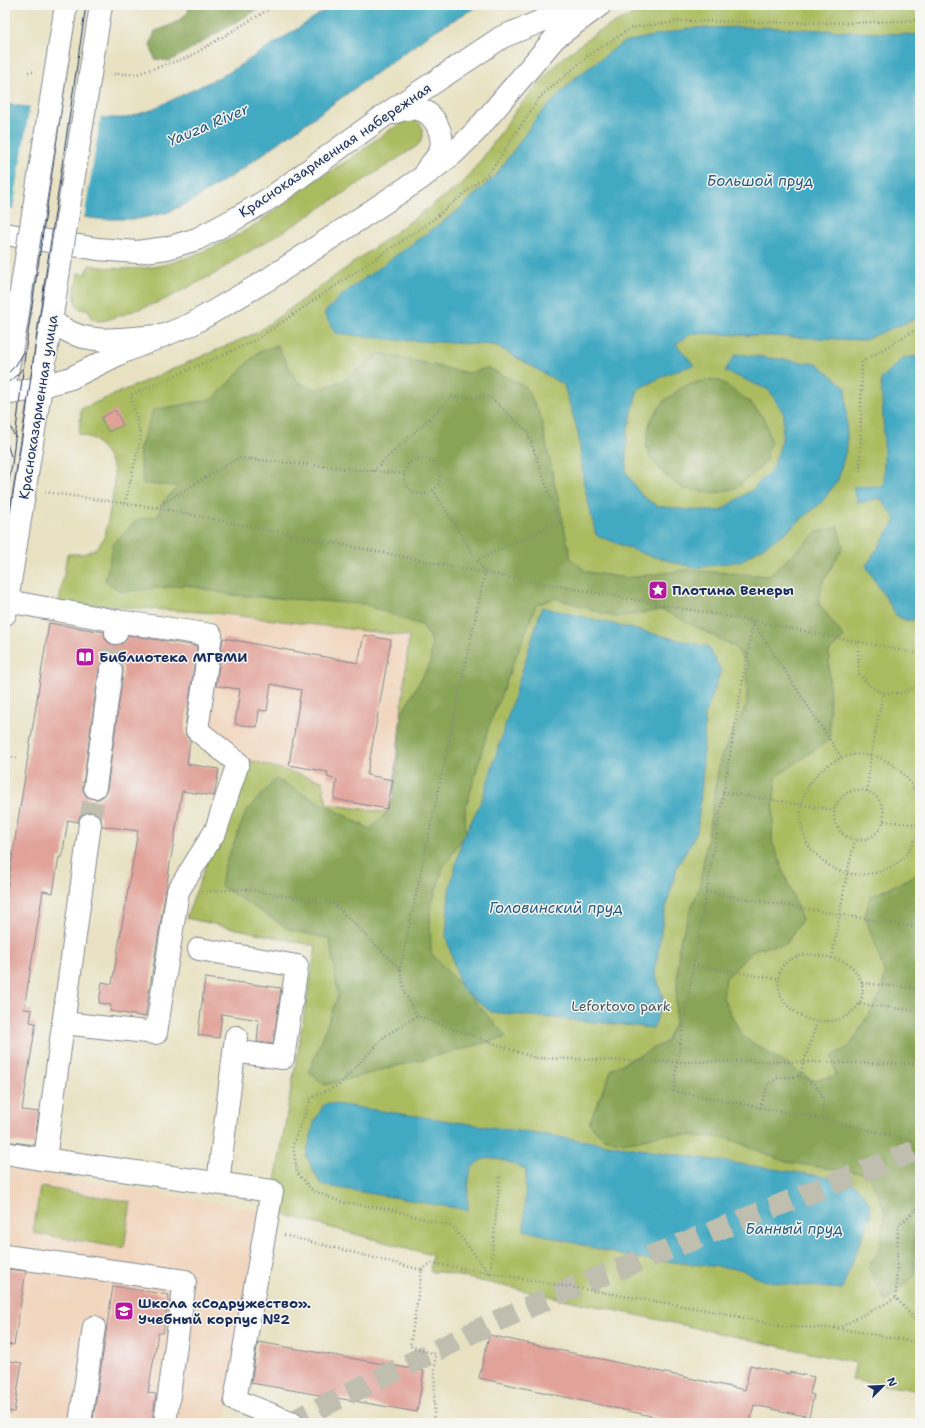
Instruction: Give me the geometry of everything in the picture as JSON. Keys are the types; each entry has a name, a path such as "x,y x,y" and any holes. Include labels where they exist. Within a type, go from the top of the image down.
{"main road":[{"path":"5,383 11,325 25,265 66,5"},
{"name":"Красноказарменная улица","path":"6,607 101,5"},
{"name":"Красноказарменная набережная","path":"5,234 98,249 137,252 167,248 197,239 272,197 385,115 502,37 581,5"},
{"path":"5,394 29,390 70,378 98,363 192,324 267,280 420,178 453,154 477,130 555,38 600,5"},
{"path":"385,115 407,108 419,109 430,114 436,122 441,132 441,148 436,158 420,178"},
{"path":"52,320 64,330 86,338 99,340 161,336"},
{"path":"6,607 117,627 211,635 196,730 238,763 216,830 178,892 156,1033 63,1023"},
{"path":"95,787 111,671"},
{"path":"45,1159 90,824"},
{"path":"200,949 297,966 282,1058 235,1044 218,1183"},
{"path":"5,1152 272,1191 235,1400 292,1423"},
{"path":"5,1256 185,1281 165,1423"},
{"path":"80,1423 94,1327"}],"path":[{"path":"106,74 137,74 188,57 276,5"},
{"path":"125,503 141,438 131,395 254,342 431,221 490,172 540,97 589,55 631,28 682,21 851,23 920,20"},
{"path":"28,72 36,72"},
{"path":"860,471 862,362 920,327"},
{"path":"373,471 452,397 490,397 527,431 559,522 477,560"},
{"path":"157,508 238,458 405,474"},
{"path":"418,458 426,458 432,460 437,465 440,472 440,479 438,486 433,490 419,494 412,491 407,486 404,480 405,474 407,466 412,461 418,458"},
{"path":"25,488 157,508 485,573 753,621 920,654"},
{"path":"433,490 485,573 400,969 405,994 417,1016 535,1058 676,1062 754,1061 920,1064"},
{"path":"753,621 841,757"},
{"path":"753,621 676,1062 674,1092 822,1119 920,1142"},
{"path":"858,642 859,674 870,687 883,693 902,693 919,685 920,683"},
{"path":"867,791 871,755 883,693"},
{"path":"884,821 920,826 913,844 902,859 885,870 866,875 847,874 826,864 811,848 802,828 801,805 808,785 822,768 841,757 856,754 871,755 893,764 910,780 920,802 920,819"},
{"path":"8,757 17,758"},
{"path":"856,790 867,791 875,795 881,803 884,811 884,821 880,830 873,836 865,840 856,840 846,837 838,830 834,820 834,810 838,800 846,793 856,790"},
{"path":"723,792 834,810"},
{"path":"832,958 847,874 856,840"},
{"path":"178,892 244,889 334,904 400,969"},
{"path":"706,892 920,928"},
{"path":"812,955 832,958 848,964 856,972 862,982 863,992 860,1004 847,1017 832,1021 817,1022 804,1018 789,1007 780,996 778,979 781,967 797,956 812,955"},
{"path":"693,965 778,979"},
{"path":"862,982 920,989"},
{"path":"860,1004 920,1011"},
{"path":"417,1016 385,1036 339,1085 311,1098 293,1144 297,1173 312,1190 341,1202 389,1209 453,1227 490,1274"},
{"path":"800,1076 817,1022"},
{"path":"760,1108 768,1084 778,1078 800,1076 816,1084 824,1099 822,1119"},
{"path":"490,1274 500,1176"},
{"path":"920,1206 898,1226 896,1298 920,1325"},
{"path":"265,1230 422,1270"},
{"path":"434,1423 435,1354 410,1346 422,1270 431,1264 712,1311 785,1327 838,1328 920,1343"},
{"path":"838,1328 896,1298"}],"shaded area":[{"path":"214,613 409,636 391,814 327,804 322,781 246,759 199,726"},
{"name":"Школа «Содружество». Учебный корпус №2","path":"5,1168 259,1210 225,1423 45,1423 43,1419 5,1413"}],"green space":[{"path":"186,5 265,5 170,61 155,59 150,45 155,31 178,21 189,11"},
{"name":"Lefortovo park","path":"669,5 920,5 920,1391 852,1380 856,1363 440,1272 430,1272 432,1255 277,1213 276,1176 316,946 186,918 246,759 322,781 327,804 391,813 409,636 214,613 59,603 67,554 83,554 97,548 105,536 114,488 114,470 106,452 94,439 79,434 81,409 258,332 463,183 520,105 560,60 597,32 635,13"},
{"path":"412,120 420,123 423,130 422,139 417,146 216,273 162,301 107,320 100,321 92,319 88,309 79,308 75,302 78,273 86,274 89,265 120,269 152,267 178,261 208,249 250,228 381,136 397,126"},
{"path":"277,345 297,382 317,390 343,381 379,353 468,373 488,368 526,387 540,415 571,559 587,572 627,578 687,570 769,576 817,532 838,527 843,547 822,584 819,604 844,637 829,652 830,739 777,776 774,796 772,841 802,920 786,944 755,949 726,978 723,998 742,1036 812,1080 836,1076 832,1056 850,1046 881,994 885,974 865,916 870,897 920,873 920,1199 914,1211 915,1275 886,1302 868,1267 879,1251 885,1211 868,1174 786,1162 727,1138 666,1134 624,1143 603,1138 589,1123 612,1069 666,1042 675,1023 679,943 700,884 720,759 747,704 747,664 735,647 663,610 615,617 555,598 536,605 489,726 465,811 466,833 443,868 430,910 431,953 507,1037 325,1085 309,1072 338,996 330,939 290,930 221,886 224,867 247,810 276,779 370,829 385,814 394,796 401,715 430,663 432,642 423,626 364,604 231,595 186,585 122,592 105,580 114,542 138,519 157,517 164,501 178,486 143,484 139,451 153,410 213,399 257,353"},
{"path":"710,379 720,381 751,403 765,420 771,440 765,463 738,487 718,493 684,489 666,476 651,459 646,445 650,421 664,401 684,386"},
{"path":"40,1187 131,1202 124,1248 33,1233"}],"water":[{"name":"Yauza River","path":"333,5 480,5 436,30 235,174 190,202 166,213 138,219 99,219 5,207 5,104 107,118 126,118 151,110 228,73"},
{"name":"Большой пруд","path":"760,27 920,35 920,317 864,340 692,333 676,344 694,365 670,373 638,389 627,433 626,472 641,495 657,506 690,510 720,511 753,489 773,468 782,440 784,414 769,390 725,371 736,354 818,364 846,388 847,446 838,480 821,503 785,533 741,561 695,568 644,554 596,535 584,484 578,432 564,385 495,345 397,340 335,333 324,313 343,294 456,212 496,175 537,117 576,77 624,42 691,28"},
{"path":"920,356 920,615 917,618 909,620 897,616 866,566 896,520 880,498 858,503 853,487 884,486 884,438 881,379 903,358"},
{"name":"Головинский пруд","path":"542,607 708,647 721,670 705,716 702,785 697,832 677,867 663,919 655,972 663,998 654,1028 491,1012 461,988 446,936 449,891 462,841 483,797"},
{"name":"Банный пруд","path":"328,1103 848,1180 864,1194 869,1203 871,1214 842,1289 784,1284 762,1280 740,1269 633,1258 524,1230 526,1169 501,1160 482,1160 472,1168 468,1185 468,1210 321,1185 306,1156 314,1123 323,1106"}],"pier":[{"path":"30,105 101,115 84,219 13,210"}],"building":[{"path":"115,410 123,425 108,432 101,418"},
{"path":"49,623 104,632 105,639 109,643 115,645 122,644 128,635 197,646 185,728 186,735 190,741 187,764 219,769 214,796 182,791 145,1017 110,1011 111,1005 99,1003 102,982 112,984 138,831 102,826 101,819 98,814 92,812 85,813 80,816 78,822 68,820 62,857 59,857 53,893 43,891 24,1009 32,1010 30,1022 36,1023 22,1110 39,1112 34,1145 5,1141 5,903","holes":["107,659 119,661 123,667 123,673 107,789 105,795 99,799 94,799 87,797 83,791 83,785 99,669 101,663"]},
{"path":"364,635 391,640 367,775 393,780 387,809 334,799 337,780 327,777 328,772 289,765 301,690 271,684 267,711 259,710 257,727 235,724 240,689 216,686 223,638 358,663"},
{"path":"205,978 281,988 273,1044 257,1042 259,1020 222,1014 219,1038 198,1035"},
{"path":"5,1269 26,1271 14,1345 5,1344"},
{"path":"113,1286 169,1295 163,1333 158,1333 148,1393 156,1394 152,1423 115,1423 93,1420"},
{"path":"489,1335 745,1390 750,1365 789,1374 790,1372 814,1377 810,1394 814,1395 809,1417 754,1405 750,1423 683,1423 479,1378"},
{"path":"258,1342 424,1371 417,1412 251,1383"},
{"path":"5,1360 22,1363 14,1412 5,1411"}],"tunnel":[{"path":"111,671 116,633"},
{"path":"90,824 95,787"},
{"path":"289,1423 492,1323 579,1285 920,1149"}],"tram line":[{"path":"5,503 12,464 26,346 77,5"},
{"path":"5,544 26,413 86,5"},
{"path":"5,376 16,365 24,352"},
{"path":"5,385 24,367"},
{"path":"5,418 15,437"},
{"path":"5,438 11,456"}],"place":[{"name":"Плотина Венеры","path":"658,590"},
{"name":"Библиотека МГВМИ","path":"85,657"},
{"name":"Школа «Содружество». Учебный корпус №2","path":"124,1311"}]}
